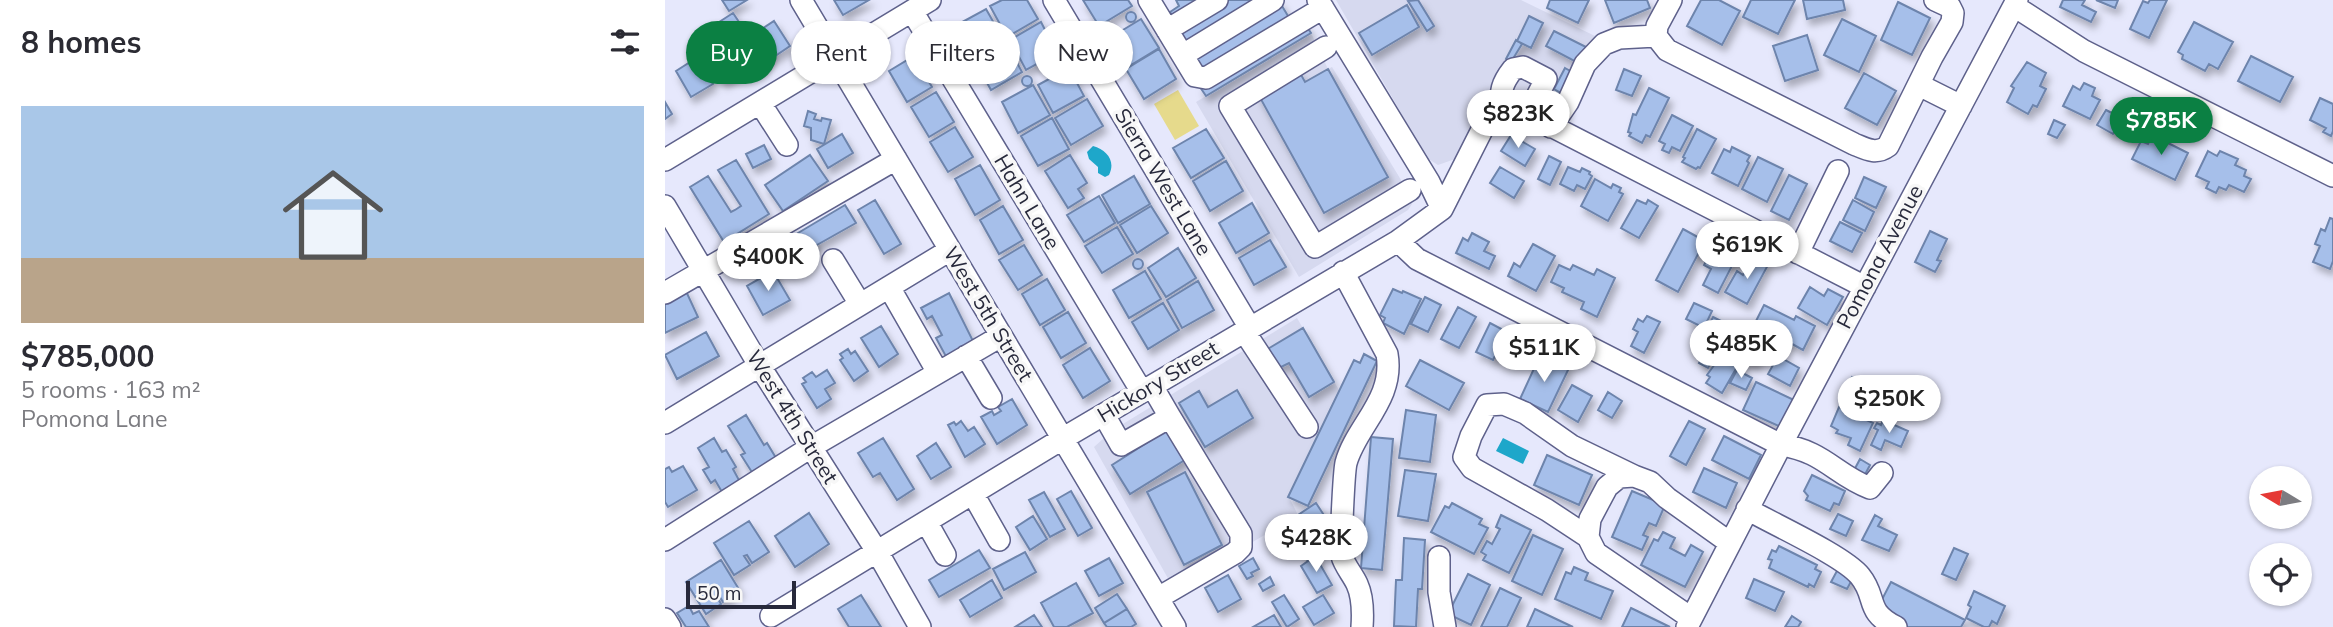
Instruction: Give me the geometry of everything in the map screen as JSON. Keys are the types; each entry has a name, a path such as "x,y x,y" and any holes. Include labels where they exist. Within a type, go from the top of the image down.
{"street":[{"name":"West 5th Street","path":"801,0 813,21"},
{"path":"891,24 930,0"},
{"name":"Sierra West Lane","path":"1054,0 1307,427"},
{"path":"1167,30 1217,0"},
{"path":"1183,55 1272,0"},
{"path":"1284,0 1297,23"},
{"path":"1671,0 1657,26 1656,36 1667,50 1871,151 1881,151 1888,146 1952,22 1953,13 1950,7 1935,0"},
{"path":"1156,3 1167,30 1195,76 1206,78 1297,23 1321,4 1429,182 1442,209"},
{"path":"2015,3 2084,51 2333,176"},
{"name":"Pomona Avenue","path":"1689,623 1780,444 2015,3"},
{"name":"Hahn Lane","path":"912,11 1147,389 1170,417 1241,534 1241,547 1235,553 1158,598"},
{"path":"1551,127 1568,102 1585,64 1604,44 1619,37 1656,36"},
{"path":"1326,47 1230,106 1315,247 1410,190"},
{"path":"1528,114 1546,79 1523,67 1513,69 1504,80 1499,94 1503,109 1515,109 1528,114 1865,287"},
{"path":"665,160 792,84"},
{"name":"West 5th Street","path":"851,84 1175,627"},
{"path":"1919,85 1961,106"},
{"path":"760,103 787,145"},
{"name":"Hickory Street","path":"771,616 1062,439 1398,240 1442,209 1486,122 1503,109"},
{"path":"665,293 703,270 854,191 896,159"},
{"path":"1798,253 1838,171"},
{"name":"West 4th Street","path":"665,206 759,365 878,553 920,627"},
{"path":"1398,240 1417,259 1780,444 1809,451 1859,484 1870,488 1882,473"},
{"path":"665,423 950,250"},
{"path":"833,260 860,304"},
{"path":"1343,272 1387,354 1389,368 1372,417 1346,464 1342,556 1358,586 1363,612 1362,627"},
{"path":"889,287 936,369"},
{"path":"665,540 811,447 1001,336"},
{"path":"966,356 991,398"},
{"path":"1689,623 1596,553 1588,537 1547,510 1472,468 1464,457 1486,405 1504,404 1524,413 1572,446 1650,482 1667,498 1730,543"},
{"path":"1104,415 1121,445 1170,417"},
{"path":"1588,537 1590,519 1607,487 1619,477 1634,476"},
{"path":"973,494 999,540"},
{"path":"1747,509 1860,575 1875,612 1896,627"},
{"path":"927,523 945,555"},
{"path":"1439,557 1439,592 1445,627"},
{"path":"665,619 670,627"}],"shaded area":[{"path":"1336,0 1521,0 1595,36 1557,110 1533,97 1505,95 1492,99 1455,159 1438,165 1427,158"},
{"path":"1311,33 1328,69 1332,67 1409,193 1412,204 1408,210 1299,277 1196,102"},
{"path":"1178,90 1199,126 1175,140 1154,104"},
{"path":"1297,318 1339,390 1289,497 1298,515 1174,589 1094,447 1113,430"}],"water":[{"path":"1093,146 1106,153 1111,161 1111,170 1105,177 1098,173 1098,167 1089,159 1087,152"},
{"path":"1503,438 1529,451 1523,464 1496,451"}],"building":[{"path":"722,0 747,0 729,11"},
{"path":"834,0 869,0 843,15"},
{"path":"1002,0 1027,0 1038,19 1020,29 1020,21 998,21 990,6"},
{"path":"1083,0 1128,0 1132,6 1107,21 1096,21"},
{"path":"1176,0 1212,0 1176,22 1170,12 1179,6"},
{"path":"1223,0 1263,0 1184,48 1174,31"},
{"path":"1418,0 1434,26 1427,31 1408,1"},
{"path":"1550,0 1589,0 1578,23 1547,8"},
{"path":"1605,0 1647,0 1650,8 1614,23"},
{"path":"1701,0 1719,0 1740,11 1722,45 1687,26"},
{"path":"1751,0 1795,0 1778,34 1743,17"},
{"path":"1803,0 1843,0 1845,10 1807,19"},
{"path":"2063,0 2085,0 2082,5 2096,12 2091,22 2060,7"},
{"path":"2096,0 2118,0 2115,8"},
{"path":"2150,0 2167,0 2149,38 2130,29 2143,1 2148,3"},
{"path":"1279,1 1291,21 1205,75 1193,55"},
{"path":"1898,2 1930,18 1912,55 1881,40"},
{"path":"1407,5 1419,27 1372,55 1359,33"},
{"path":"986,9 993,21 964,21"},
{"path":"733,13 738,21 721,21"},
{"path":"1127,13 1135,13 1135,21 1127,21"},
{"path":"1529,16 1543,23 1531,48 1517,41"},
{"path":"1141,19 1159,48 1133,64 1133,24"},
{"path":"1842,19 1876,36 1859,72 1824,55"},
{"path":"2194,22 2233,42 2218,69 2209,64 2205,71 2182,59 2183,55 2178,52"},
{"path":"1305,24 1311,33 1206,96 1200,87"},
{"path":"777,26 790,46 777,55"},
{"path":"1034,26 1034,66 1026,70 1020,59 1020,34"},
{"path":"1554,31 1588,48 1580,64 1546,46"},
{"path":"1807,35 1818,70 1785,81 1773,46"},
{"path":"1516,40 1522,44 1511,62 1506,59"},
{"path":"1159,49 1176,79 1144,99 1133,81 1133,65"},
{"path":"2251,56 2293,77 2280,102 2238,81"},
{"path":"905,61 905,84 930,84 932,87 907,102 891,70"},
{"path":"2027,62 2046,73 2040,86 2046,89 2037,107 2033,105 2028,114 2007,102 2014,88 2011,86"},
{"path":"686,65 686,84 713,84 691,97 676,71"},
{"path":"1565,68 1572,72 1561,93 1554,89"},
{"path":"1328,69 1388,177 1324,213 1258,94 1299,71 1305,82"},
{"path":"1624,69 1641,76 1632,96 1616,90"},
{"path":"1864,73 1896,91 1877,125 1845,108"},
{"path":"1027,76 1031,77 1031,85 1027,86 1023,85 1022,81 1023,77"},
{"path":"2084,83 2095,88 2092,96 2100,100 2090,119 2063,106 2073,86 2080,90"},
{"path":"988,84 1001,84 991,90"},
{"path":"1078,84 1084,96 1053,113 1038,85"},
{"path":"1033,85 1050,115 1018,133 1002,102"},
{"path":"1649,88 1669,98 1650,137 1646,135 1642,143 1629,136 1631,133 1628,132 1633,114 1636,115"},
{"path":"936,92 954,122 929,137 911,107"},
{"path":"2320,98 2333,104 2331,136 2323,132 2326,128 2310,120"},
{"path":"1087,99 1103,126 1071,145 1055,118"},
{"path":"665,102 672,114 665,119"},
{"path":"2106,110 2122,118 2113,134 2097,125"},
{"path":"808,111 816,114 814,119 831,120 824,144 811,140 811,128 804,126"},
{"path":"1672,115 1693,126 1680,151 1672,147 1669,153 1662,150 1665,144 1659,141"},
{"path":"2130,117 2146,126 2137,142 2121,133"},
{"path":"1052,118 1069,149 1038,166 1021,136"},
{"path":"2054,120 2065,125 2057,138 2048,134"},
{"path":"955,127 973,157 948,172 930,142"},
{"path":"1206,129 1224,158 1191,178 1173,148"},
{"path":"1697,129 1716,139 1700,168 1696,169 1682,162"},
{"path":"842,134 853,153 828,168 817,149"},
{"path":"1511,135 1535,149 1525,166 1501,151"},
{"path":"2152,135 2188,153 2175,180 2132,159 2141,141 2148,144"},
{"path":"764,145 771,159 753,168 746,154"},
{"path":"1732,147 1750,156 1738,186 1712,173 1724,149 1730,152"},
{"path":"2208,151 2217,156 2220,151 2238,159 2235,165 2246,170 2244,176 2251,179 2244,192 2229,185 2226,190 2219,187 2216,193 2206,188 2209,182 2196,176"},
{"path":"810,155 828,181 783,211 765,185"},
{"path":"1070,155 1087,183 1078,189 1084,198 1068,208 1045,171"},
{"path":"1549,156 1561,162 1550,185 1538,179"},
{"path":"1758,157 1783,169 1767,202 1742,189"},
{"path":"736,160 769,214 724,242 690,187 708,176 731,212 735,210 741,206 718,170"},
{"path":"1226,161 1243,191 1210,211 1193,181"},
{"path":"980,165 1000,200 975,215 955,179"},
{"path":"1500,167 1524,181 1514,198 1490,183"},
{"path":"1568,167 1580,172 1582,168 1590,172 1592,176 1585,189 1577,185 1574,191 1560,184"},
{"path":"1789,175 1807,184 1789,220 1771,211"},
{"path":"1134,176 1150,204 1118,223 1102,195"},
{"path":"1864,177 1886,187 1876,208 1855,198"},
{"path":"1595,179 1611,188 1613,184 1621,188 1619,192 1623,194 1608,221 1581,206"},
{"path":"1099,196 1115,223 1084,242 1067,215"},
{"path":"875,200 901,244 884,254 858,210"},
{"path":"1637,200 1646,204 1648,200 1658,206 1639,238 1621,228"},
{"path":"1853,200 1874,212 1865,231 1843,220"},
{"path":"1252,203 1269,233 1236,253 1219,223"},
{"path":"845,205 856,223 808,250 798,233"},
{"path":"1003,206 1023,240 999,254 980,220"},
{"path":"1151,206 1168,233 1137,253 1120,225"},
{"path":"2330,218 2333,219 2333,261 2330,269 2313,262 2320,246 2315,244 2321,229 2325,231"},
{"path":"1840,222 1862,233 1852,252 1830,241"},
{"path":"1117,227 1133,254 1102,273 1085,246"},
{"path":"1683,229 1705,241 1678,292 1656,280"},
{"path":"1930,231 1947,239 1937,260 1941,261 1935,272 1915,262"},
{"path":"1472,233 1489,242 1484,251 1495,256 1489,269 1456,253 1463,238 1468,241"},
{"path":"1270,240 1286,267 1254,285 1239,258"},
{"path":"1533,244 1555,256 1536,291 1508,276 1514,263 1520,267"},
{"path":"1024,245 1042,275 1018,290 999,260"},
{"path":"1713,247 1736,258 1718,293 1703,285 1711,269 1704,265"},
{"path":"1178,248 1196,278 1166,297 1148,268"},
{"path":"1753,257 1768,265 1747,304 1725,292 1737,271 1743,275"},
{"path":"1138,259 1142,260 1142,268 1138,269 1134,268 1133,264 1134,260"},
{"path":"1559,265 1570,270 1573,265 1594,275 1597,269 1615,278 1597,317 1581,309 1584,302 1562,292 1564,288 1551,282"},
{"path":"773,271 790,300 763,315 747,286"},
{"path":"1145,271 1161,299 1129,318 1113,290"},
{"path":"1047,279 1065,310 1040,325 1022,294"},
{"path":"1198,281 1214,310 1182,328 1167,300"},
{"path":"1810,287 1824,296 1828,289 1843,297 1827,325 1798,308"},
{"path":"685,289 698,317 665,333 665,299"},
{"path":"1393,289 1421,299 1404,334 1383,323 1385,318 1380,315"},
{"path":"949,293 976,347 949,362 936,338 942,335 932,316 927,319 921,308"},
{"path":"1425,297 1441,305 1428,332 1411,324"},
{"path":"1163,303 1179,330 1148,349 1132,322"},
{"path":"1694,303 1712,311 1704,328 1686,319"},
{"path":"1764,305 1794,320 1796,316 1815,326 1803,350 1783,339 1785,335 1756,321"},
{"path":"1458,307 1476,317 1459,348 1441,339"},
{"path":"1068,312 1086,343 1061,358 1043,327"},
{"path":"1647,316 1660,322 1644,353 1631,346 1638,332 1633,329 1638,319 1643,322"},
{"path":"1713,317 1729,325 1721,341 1704,335"},
{"path":"1490,323 1507,332 1493,360 1476,352"},
{"path":"881,326 898,354 879,367 861,338"},
{"path":"1303,328 1334,382 1309,397 1289,363 1277,369 1266,350"},
{"path":"1733,329 1746,335 1737,353 1730,350 1731,346 1727,344"},
{"path":"706,332 719,356 677,379 665,355"},
{"path":"1752,336 1770,345 1767,351 1762,349 1755,364 1742,357"},
{"path":"1720,344 1729,348 1725,357 1716,353"},
{"path":"1090,348 1110,381 1083,398 1063,365"},
{"path":"848,349 851,354 855,351 868,371 854,381 840,360 843,358 840,354"},
{"path":"1364,354 1377,361 1308,506 1288,497 1354,360 1360,363"},
{"path":"1704,354 1713,359 1708,368 1699,363"},
{"path":"1778,356 1799,368 1790,386 1768,374"},
{"path":"1720,357 1737,367 1722,393 1706,383 1710,377 1707,375"},
{"path":"1547,358 1569,368 1548,412 1520,399 1537,362 1543,365"},
{"path":"1420,360 1464,383 1449,410 1406,386"},
{"path":"827,370 835,383 825,389 831,399 817,408 802,384 806,382 803,378 812,372 816,377"},
{"path":"1737,370 1752,378 1746,390 1730,383"},
{"path":"1852,377 1869,386 1864,397 1875,403 1871,411 1842,397"},
{"path":"1756,382 1796,401 1783,428 1743,410"},
{"path":"1572,385 1592,396 1578,422 1558,410"},
{"path":"1237,390 1253,418 1205,447 1179,403 1199,391 1208,407"},
{"path":"1608,392 1622,401 1612,418 1598,410"},
{"path":"1012,399 1027,425 997,444 981,417 992,411 994,415 1001,411 998,407"},
{"path":"1839,407 1873,423 1860,451 1848,445 1851,438 1836,433 1838,430 1831,426"},
{"path":"1406,410 1436,415 1430,462 1399,458"},
{"path":"746,415 764,445 767,443 779,463 755,477 741,455 745,453 728,426"},
{"path":"1883,420 1908,431 1901,447 1885,440 1881,450 1871,445 1878,430 1874,428 1877,423 1881,425"},
{"path":"961,421 968,431 974,427 985,444 965,457 948,425 954,422 956,425"},
{"path":"1689,421 1705,429 1686,465 1670,456"},
{"path":"1170,428 1188,458 1130,494 1112,465"},
{"path":"1724,436 1761,455 1749,479 1712,460"},
{"path":"1371,437 1393,439 1382,570 1361,568"},
{"path":"714,438 722,452 726,450 736,467 733,469 740,482 722,492 715,480 711,483 703,470 709,467 698,448"},
{"path":"883,438 914,489 897,500 880,473 873,477 858,453"},
{"path":"936,443 951,467 931,479 917,456"},
{"path":"1547,455 1592,475 1579,505 1534,485"},
{"path":"1860,459 1870,465 1861,482 1851,476"},
{"path":"683,466 697,490 668,507 665,502 665,469 669,467 672,472"},
{"path":"1704,468 1737,483 1726,508 1693,492"},
{"path":"1405,470 1436,474 1428,521 1398,516"},
{"path":"1185,472 1222,545 1184,565 1147,492"},
{"path":"1812,475 1845,491 1839,505 1834,503 1830,511 1806,500 1808,496 1804,491"},
{"path":"1071,491 1092,528 1078,536 1057,499"},
{"path":"1632,491 1665,505 1656,526 1649,523 1643,535 1648,537 1642,550 1612,537"},
{"path":"1044,492 1065,529 1050,537 1029,500"},
{"path":"1316,503 1335,532 1317,543 1298,515"},
{"path":"1452,503 1482,519 1479,524 1488,528 1474,554 1431,532 1445,506 1449,508"},
{"path":"809,513 829,544 795,567 775,536"},
{"path":"1838,514 1853,521 1846,536 1830,529"},
{"path":"1501,515 1531,530 1509,573 1483,560 1486,555 1481,552 1487,541 1492,544 1500,529 1496,527"},
{"path":"1875,515 1882,519 1878,526 1897,535 1889,551 1862,540"},
{"path":"1033,516 1047,539 1030,550 1016,527"},
{"path":"749,521 769,552 752,563 747,555 744,556 750,565 734,575 714,543"},
{"path":"1663,532 1675,538 1670,548 1685,556 1691,545 1703,552 1685,587 1641,565 1654,539 1658,541"},
{"path":"1533,535 1563,549 1542,595 1512,581"},
{"path":"1404,538 1425,540 1416,627 1394,626 1396,580 1402,580"},
{"path":"1779,546 1817,565 1815,569 1821,572 1814,587 1809,584 1808,587 1769,568 1772,560 1768,559 1772,550 1776,552"},
{"path":"1954,548 1968,554 1956,580 1942,574"},
{"path":"979,550 990,568 939,597 929,580"},
{"path":"1025,552 1036,572 1004,590 993,569"},
{"path":"1313,552 1332,585 1317,593 1301,566 1308,561 1305,557"},
{"path":"1109,558 1123,583 1099,596 1085,571"},
{"path":"1253,558 1259,569 1247,579 1239,566"},
{"path":"721,560 740,591 723,602 718,594 716,595 721,604 706,614 686,582"},
{"path":"1574,567 1588,573 1585,580 1613,591 1601,619 1555,599 1566,572 1571,574"},
{"path":"1838,569 1854,576 1847,589 1831,582"},
{"path":"1468,574 1490,585 1471,625 1448,614"},
{"path":"1228,575 1241,599 1218,612 1205,588"},
{"path":"1270,577 1274,585 1263,591 1259,584"},
{"path":"1754,579 1784,592 1775,611 1746,598"},
{"path":"992,580 1002,598 970,617 960,600"},
{"path":"1891,582 1965,620 1961,627 1907,627 1876,611"},
{"path":"1076,583 1093,613 1067,627 1054,627 1041,603"},
{"path":"1500,588 1521,598 1507,627 1481,627"},
{"path":"1974,591 2005,606 1997,624 1992,621 1989,627 1984,627 1966,618"},
{"path":"1117,594 1127,609 1104,623 1095,608"},
{"path":"861,595 881,627 849,627 838,609"},
{"path":"1284,595 1299,619 1287,627 1272,602"},
{"path":"1323,595 1334,613 1314,625 1303,607"},
{"path":"689,606 693,614 699,611 709,627 686,627 677,613"},
{"path":"1631,608 1670,627 1622,627"},
{"path":"1127,609 1136,624 1131,627 1107,627 1104,623"},
{"path":"1535,609 1573,627 1527,627"},
{"path":"1034,615 1042,627 1015,627"},
{"path":"1274,615 1281,627 1253,627"},
{"path":"1792,616 1801,622 1798,627 1785,627"}]}
